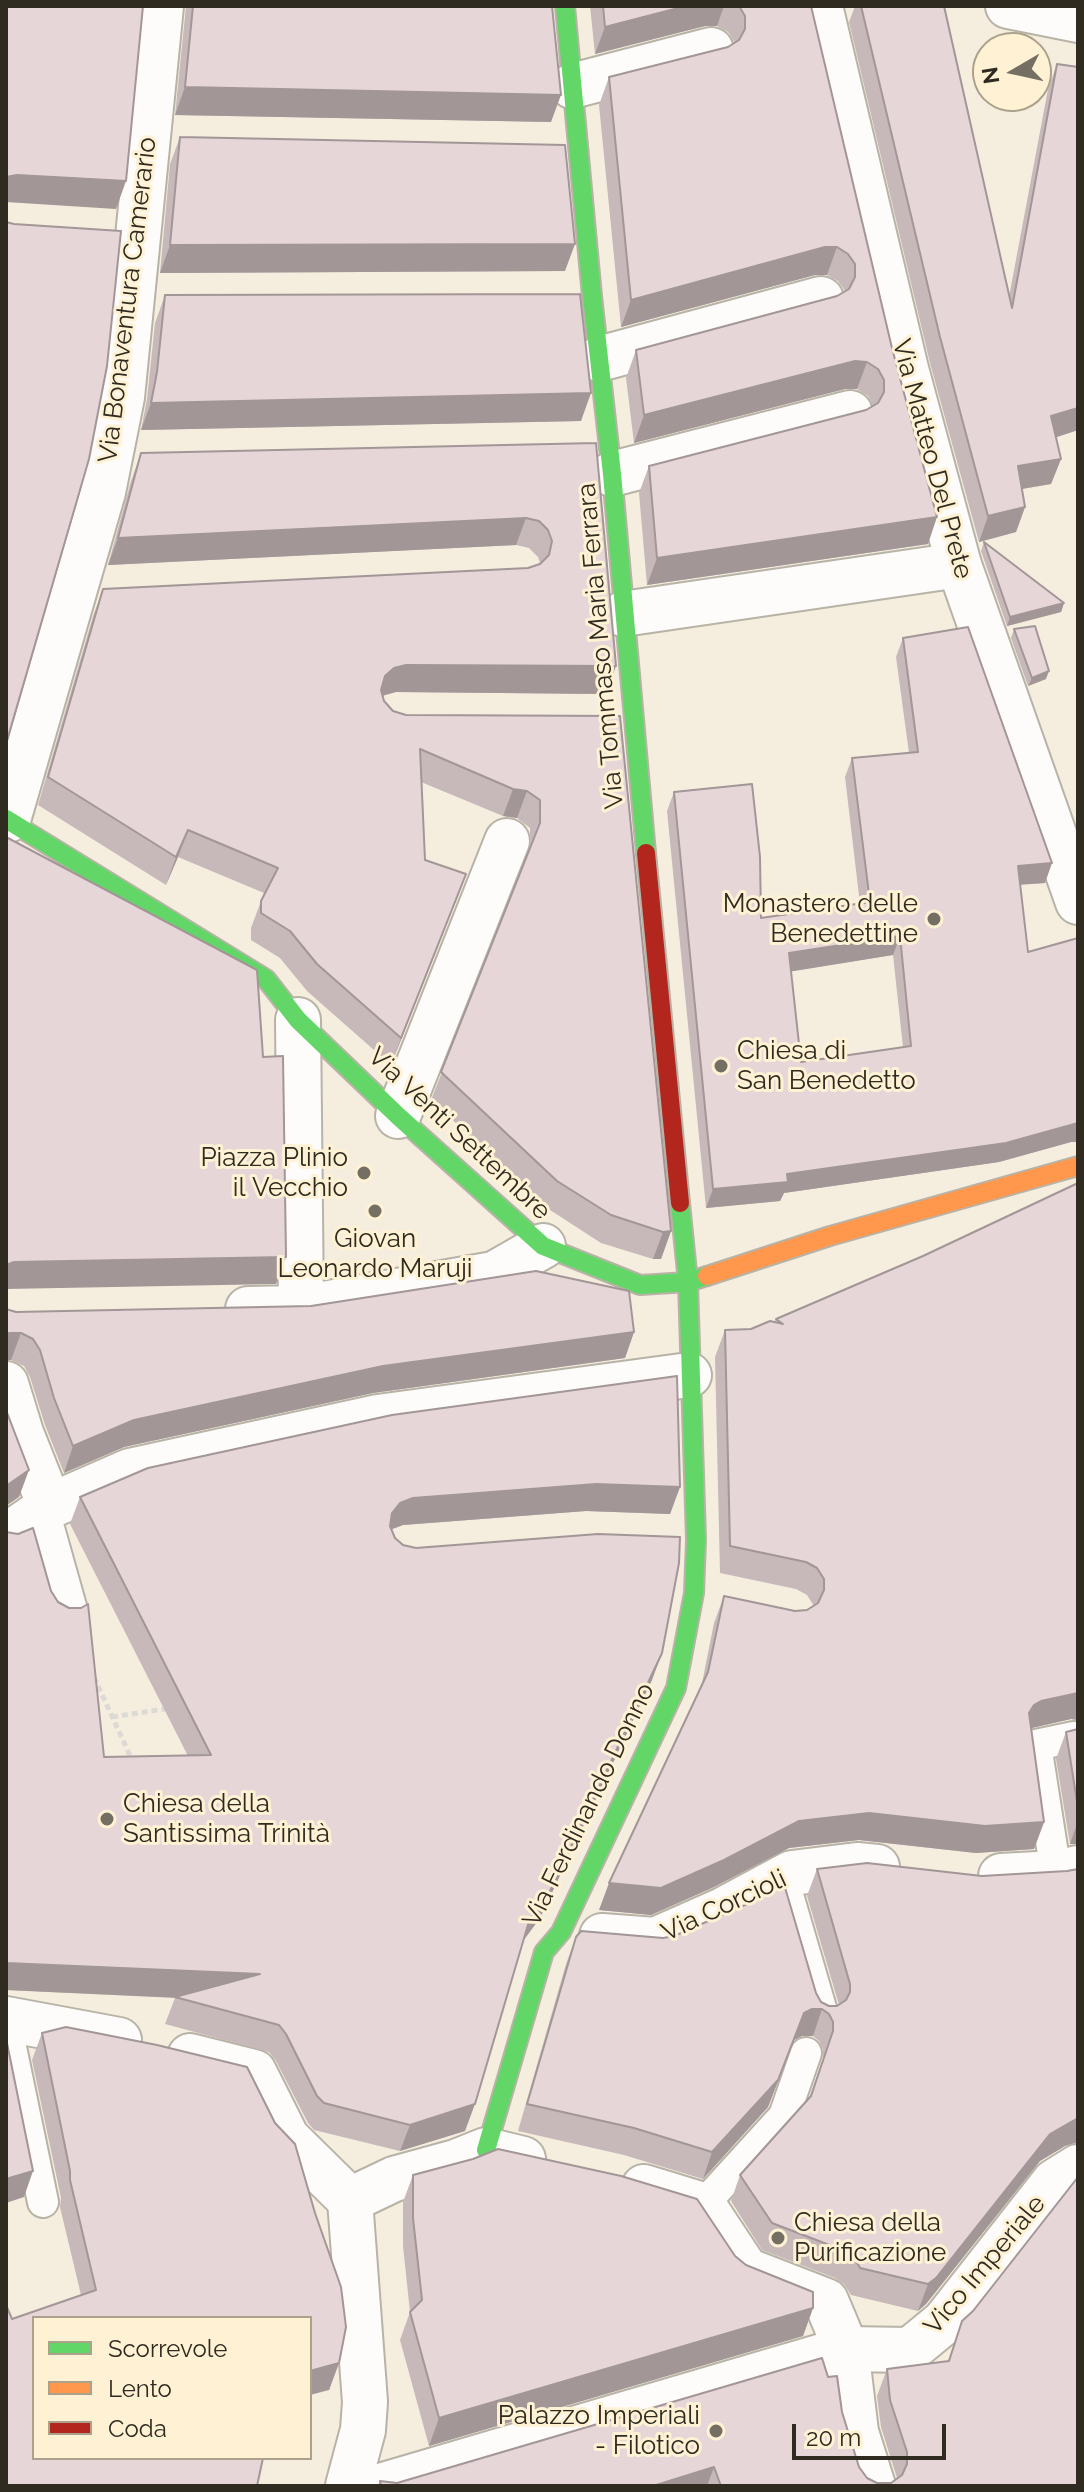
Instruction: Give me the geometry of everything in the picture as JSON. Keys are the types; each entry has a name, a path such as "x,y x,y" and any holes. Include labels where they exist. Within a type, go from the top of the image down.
{"street":[{"name":"Via Bonaventura Camerario","path":"7,820 75,592 122,397 138,235 164,139 161,6"},
{"name":"Via Tommaso Maria Ferrara","path":"565,6 572,86 562,148 576,296 599,359 611,460 623,614 617,719 688,1282"},
{"name":"Via Matteo Del Prete","path":"820,6 906,369 959,565 1078,902"},
{"path":"1008,6 1078,20"},
{"path":"572,86 711,50"},
{"path":"94,232 138,235"},
{"path":"131,298 179,298"},
{"path":"599,359 821,299"},
{"path":"562,446 611,460 850,413"},
{"path":"110,456 157,455"},
{"path":"623,614 959,565"},
{"path":"75,592 123,590"},
{"name":"Via Venti Settembre","path":"7,820 266,979 298,1020 398,1116 543,1246 640,1285 688,1282 845,1232 1078,1166"},
{"path":"398,1116 507,841"},
{"path":"298,1020 301,1308"},
{"path":"207,1311 301,1308 494,1274 543,1246"},
{"name":"Via Ferdinando Donno","path":"486,2150 544,1952 561,1932 676,1688 715,1597 696,1540 688,1282"},
{"path":"31,1519 130,1471 378,1417 689,1375"},
{"path":"6,1384 21,1433 31,1519 65,1611"},
{"path":"649,1538 696,1540"},
{"name":"Via Corcioli","path":"561,1932 655,1940 725,1909 792,1873 857,1865 942,1874 1067,1870"},
{"path":"6,2021 153,2047 254,2072 287,2138 350,2200 365,2402 363,2430 348,2486"},
{"path":"350,2200 394,2179 456,2162 486,2150 584,2172 703,2205 746,2270 826,2301 846,2349 856,2432 873,2486"},
{"name":"Vico Imperiale","path":"380,2486 846,2349 910,2350 944,2322 1054,2182 1078,2167"}],"lane":[{"path":"1067,1870 1036,1745 1074,1737"},
{"path":"783,1878 823,2015"},
{"path":"6,2021 43,2202"},
{"path":"703,2205 784,2116 806,2053"}],"path":[{"path":"65,1611 136,1768"},
{"path":"112,1717 174,1707"}],"building":[{"path":"6,6 143,6 126,181 6,177"},
{"path":"193,6 552,6 561,95 185,87"},
{"path":"603,6 686,6 605,27"},
{"path":"739,6 811,6 892,348 937,517 657,558 649,466 866,410 878,403 884,392 884,380 878,369 867,362 855,361 644,415 636,350 837,296 849,289 855,277 855,264 848,254 837,247 825,247 631,300 609,77 728,47 739,40 745,29 745,16"},
{"path":"861,6 944,6 1012,308 1048,112 1052,112 1057,64 1078,67 1078,408 1051,416 1061,459 1018,466 1025,507 988,516 940,337"},
{"path":"180,137 565,145 575,244 170,245"},
{"path":"6,222 121,231 107,366 89,459 6,744"},
{"path":"580,294 591,393 151,403 165,295"},
{"path":"596,443 616,666 406,665 394,668 385,676 381,690 384,701 393,711 406,715 620,716 671,1231 663,1232 611,1215 557,1181 441,1072 540,823 540,800 527,791 513,789 420,749 425,860 466,874 401,1038 317,964 290,931 261,913 261,901 278,868 188,830 176,857 48,777 103,589 528,568 540,564 549,555 552,541 548,530 539,521 526,518 118,538 141,453"},
{"path":"984,542 1064,603 1010,617"},
{"path":"1035,626 1049,671 1032,678 1014,629"},
{"name":"Monastero delle Benedettine","path":"968,627 1052,863 1018,866 1028,952 1078,938 1078,1123 1006,1143 787,1174 788,1182 713,1189 674,792 752,784 760,857 761,918 870,902 852,758 918,752 903,638","holes":["900,936 911,1046 801,1062 789,953"]},
{"path":"6,837 257,970 263,1057 283,1056 286,1257 14,1262 6,1265"},
{"path":"1078,1183 1078,1693 1041,1701 1029,1713 1044,1822 985,1826 869,1813 799,1821 661,1888 609,1883 708,1672 724,1596 795,1611 807,1610 818,1603 824,1590 824,1579 817,1568 806,1562 730,1546 725,1330 751,1329 770,1321 783,1324 776,1319 923,1256"},
{"path":"536,1271 629,1291 634,1332 383,1366 134,1420 73,1446 40,1350 33,1339 21,1333 6,1335 6,1309 16,1312 311,1306"},
{"path":"677,1376 680,1487 596,1484 413,1498 400,1503 392,1513 390,1526 395,1538 403,1545 416,1548 598,1534 680,1537 679,1563 662,1653 550,1891 530,1918 475,2104 410,2125 324,2103 317,2096 279,2025 175,1997 260,1974 6,1963 6,1532 18,1534 33,1528 51,1591 58,1602 69,1608 81,1608 88,1604 104,1757 211,1755 80,1497 148,1468 392,1415"},
{"path":"6,1410 29,1470 6,1486"},
{"path":"1078,1729 1078,1808 1066,1732"},
{"path":"867,1863 982,1876 1078,1869 1078,2118 1050,2134 936,2278 928,2284 860,2268 854,2257 845,2251 772,2223 740,2175 811,2096 833,2031 829,2014 822,2009 804,2013 778,2080 712,2152 634,2128 527,2104 576,1937 581,1931 663,1938 674,1936 784,1884 816,1993 821,2002 837,2006 846,2000 850,1984 817,1869"},
{"path":"66,2027 247,2067 275,2123 295,2144 341,2287 346,2327 339,2363 312,2370 312,2316 32,2316 32,2460 263,2460 257,2486 6,2486 6,2305 12,2319 96,2290 70,2180 42,2033"},
{"path":"6,2044 33,2171 6,2179"},
{"path":"498,2149 621,2176 697,2199 735,2256 746,2265 813,2292 813,2308 439,2418 410,2312 422,2300 413,2218 413,2175"},
{"path":"1078,2177 1078,2486 721,2486 714,2467 653,2486 381,2486 380,2481 397,2483 822,2358 828,2377 837,2376 842,2412 859,2467 867,2478 877,2483 891,2483 902,2475 907,2464 907,2452 890,2400 887,2369 949,2361 962,2321"}],"traffic: fast":[{"path":"565,6 646,853"},
{"path":"6,819 266,979 298,1020 398,1116 543,1246 640,1285 688,1282 707,1276"},
{"path":"486,2150 544,1952 561,1932 676,1688 694,1593 696,1540 688,1282 680,1203"}],"traffic: slow":[{"path":"707,1276 830,1236 1078,1166"}],"traffic: jam":[{"path":"646,853 680,1203"}],"place":[{"name":"Monastero delle Benedettine","path":"934,919"},
{"name":"Chiesa di San Benedetto","path":"721,1066"},
{"name":"Piazza Plinio il Vecchio","path":"364,1173"},
{"name":"Giovan Leonardo Maruji","path":"375,1211"},
{"name":"Chiesa della Santissima Trinità","path":"107,1819"},
{"name":"Chiesa della Purificazione","path":"778,2238"},
{"name":"Palazzo Imperiali - Filotico","path":"716,2431"}]}
